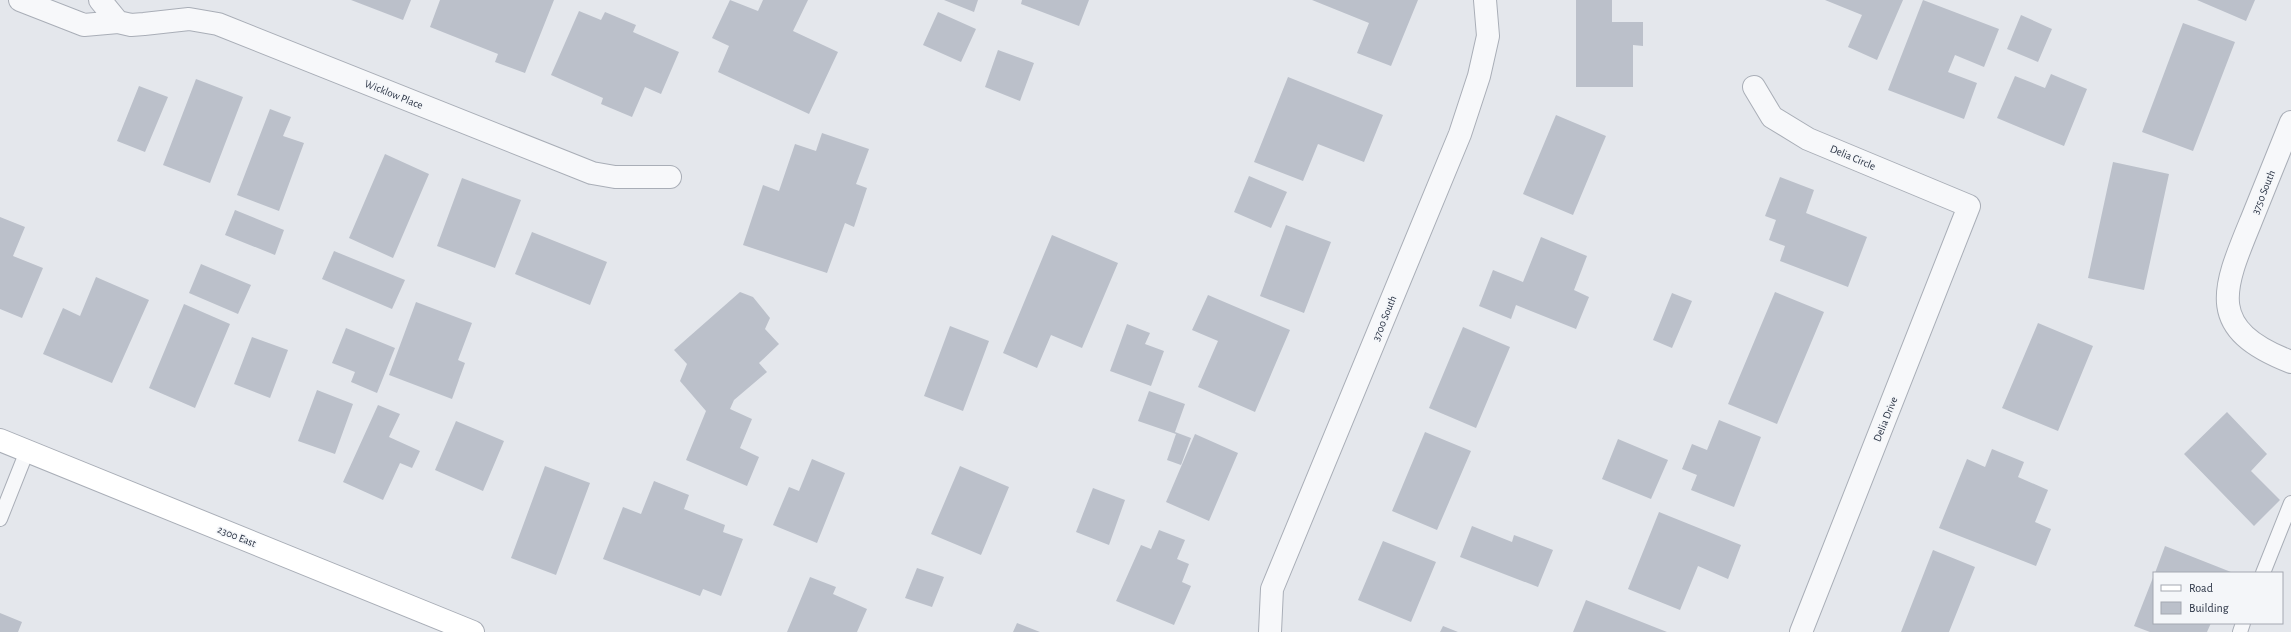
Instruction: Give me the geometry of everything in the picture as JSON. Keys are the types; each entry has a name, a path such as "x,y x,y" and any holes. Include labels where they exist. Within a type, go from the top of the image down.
{"main road":[{"name":"2300 East","path":"0,440 474,632"}],"street":[{"name":"Wicklow Place","path":"20,0 84,25 118,22 131,25 189,19 218,24 592,173 615,177 670,177"},
{"path":"100,0 118,22"},
{"name":"3700 South","path":"1270,632 1272,590 1460,134 1479,76 1488,36 1485,0"},
{"name":"Delia Circle","path":"1754,87 1772,117 1808,139 1969,206"},
{"name":"3750 South","path":"2291,122 2234,262 2227,290 2228,304 2233,320 2252,343 2267,352 2291,362"},
{"name":"Delia Drive","path":"1801,632 1969,206"}],"lane":[{"path":"0,519 27,451"},
{"path":"2263,572 2291,503"}],"building":[{"path":"351,0 411,0 403,20"},
{"path":"440,0 554,0 525,73 495,62 498,54 430,27"},
{"path":"730,0 758,11 763,0 808,0 793,31 838,52 809,114 718,72 729,46 712,38"},
{"path":"944,0 978,0 974,12"},
{"path":"1022,0 1089,0 1079,26 1021,4"},
{"path":"1312,0 1418,0 1391,66 1357,53 1369,23"},
{"path":"1576,0 1612,0 1612,22 1643,22 1643,46 1633,45 1633,87 1576,87"},
{"path":"1825,0 1903,0 1877,60 1848,47 1862,15"},
{"path":"1923,0 1999,29 1984,67 1955,55 1948,72 1977,83 1964,119 1888,90"},
{"path":"2197,0 2255,0 2246,21"},
{"path":"579,11 601,20 605,12 636,25 633,32 679,52 661,94 645,87 632,117 601,104 603,98 551,75"},
{"path":"938,12 976,29 961,62 923,45"},
{"path":"2021,15 2052,29 2038,62 2007,49"},
{"path":"2183,23 2235,42 2193,151 2142,132"},
{"path":"998,50 1034,63 1020,101 985,87"},
{"path":"2051,74 2087,89 2064,146 1997,118 2015,76 2045,88"},
{"path":"1288,77 1383,115 1364,162 1318,144 1303,181 1254,162"},
{"path":"196,79 243,97 210,183 163,165"},
{"path":"139,86 168,97 145,152 117,141"},
{"path":"270,109 291,117 283,136 304,143 279,211 237,195"},
{"path":"1556,115 1606,136 1573,215 1523,194"},
{"path":"822,133 869,149 856,184 867,188 854,227 845,223 827,273 743,245 763,185 779,191 795,144 816,151"},
{"path":"385,154 429,174 393,258 349,238"},
{"path":"2113,162 2169,174 2144,290 2088,278"},
{"path":"1249,176 1287,192 1271,228 1234,212"},
{"path":"1780,177 1814,190 1806,213 1867,237 1848,287 1780,261 1785,246 1769,240 1776,220 1765,216"},
{"path":"462,178 521,200 495,268 437,246"},
{"path":"235,210 284,230 275,255 225,235"},
{"path":"0,217 25,227 13,256 43,268 22,318 0,309"},
{"path":"1286,225 1331,242 1304,313 1260,296"},
{"path":"532,232 607,262 590,305 515,274"},
{"path":"1052,235 1118,263 1082,348 1051,335 1037,368 1003,353"},
{"path":"1541,237 1587,256 1574,290 1589,297 1576,329 1516,305 1511,319 1479,306 1493,270 1523,282"},
{"path":"334,251 405,280 392,309 322,279"},
{"path":"201,264 251,285 238,314 189,293"},
{"path":"96,277 149,300 112,383 43,354 63,308 80,316"},
{"path":"740,292 753,297 770,318 765,329 779,344 759,363 767,372 734,400 730,409 752,419 740,448 759,457 747,486 686,460 706,411 680,381 687,364 674,350"},
{"path":"1775,292 1824,312 1777,424 1728,404"},
{"path":"1672,293 1692,301 1672,348 1653,340"},
{"path":"1208,295 1290,330 1255,412 1198,387 1218,341 1192,330"},
{"path":"416,302 472,323 458,360 465,363 452,399 389,375"},
{"path":"184,304 230,324 195,408 149,388"},
{"path":"2038,323 2093,346 2058,431 2002,408"},
{"path":"1127,324 1150,333 1145,344 1164,351 1151,386 1110,371"},
{"path":"950,326 989,341 963,411 924,396"},
{"path":"1463,327 1510,347 1476,428 1429,408"},
{"path":"346,328 395,348 377,393 351,382 355,372 332,363"},
{"path":"252,337 288,350 270,398 234,384"},
{"path":"317,390 353,404 335,454 298,441"},
{"path":"1149,391 1185,404 1175,432 1191,438 1181,465 1167,460 1176,434 1138,421"},
{"path":"378,405 400,414 389,437 420,451 412,468 400,463 383,500 343,482"},
{"path":"2227,412 2267,454 2251,471 2280,500 2254,526 2184,454"},
{"path":"1719,420 1761,437 1734,507 1691,490 1697,475 1682,469 1692,444 1707,450"},
{"path":"456,421 504,441 483,491 435,470"},
{"path":"1425,432 1471,451 1437,530 1392,511"},
{"path":"1195,434 1238,453 1209,521 1166,502"},
{"path":"1618,439 1668,460 1651,499 1602,479"},
{"path":"1992,449 2024,462 2018,477 2048,490 2035,522 2051,529 2036,566 1939,528 1967,459 1985,467"},
{"path":"812,459 845,473 817,543 773,525 789,487 799,491"},
{"path":"545,466 590,483 556,575 511,558"},
{"path":"960,466 1009,487 981,555 931,534"},
{"path":"654,481 689,495 684,509 725,525 723,532 743,539 721,596 703,589 700,596 603,559 623,507 641,514"},
{"path":"1093,488 1125,500 1109,545 1076,532"},
{"path":"1659,512 1741,545 1728,579 1698,566 1680,610 1628,589"},
{"path":"1472,526 1512,542 1514,535 1553,550 1538,587 1460,557"},
{"path":"1159,530 1185,540 1177,559 1189,564 1182,582 1191,586 1174,625 1116,601 1141,545 1151,549"},
{"path":"1383,541 1436,562 1411,622 1358,600"},
{"path":"2165,546 2231,572 2155,572"},
{"path":"1933,550 1975,567 1949,632 1901,632"},
{"path":"917,568 944,577 932,607 905,598"},
{"path":"810,577 836,587 833,594 867,609 857,632 787,632"},
{"path":"2153,578 2153,624 2211,624 2207,632 2150,632 2134,626"},
{"path":"1586,600 1667,632 1573,632"},
{"path":"0,613 22,622 18,632 0,632"},
{"path":"1017,623 1040,632 1013,632"},
{"path":"1443,626 1458,632 1440,632"}]}
